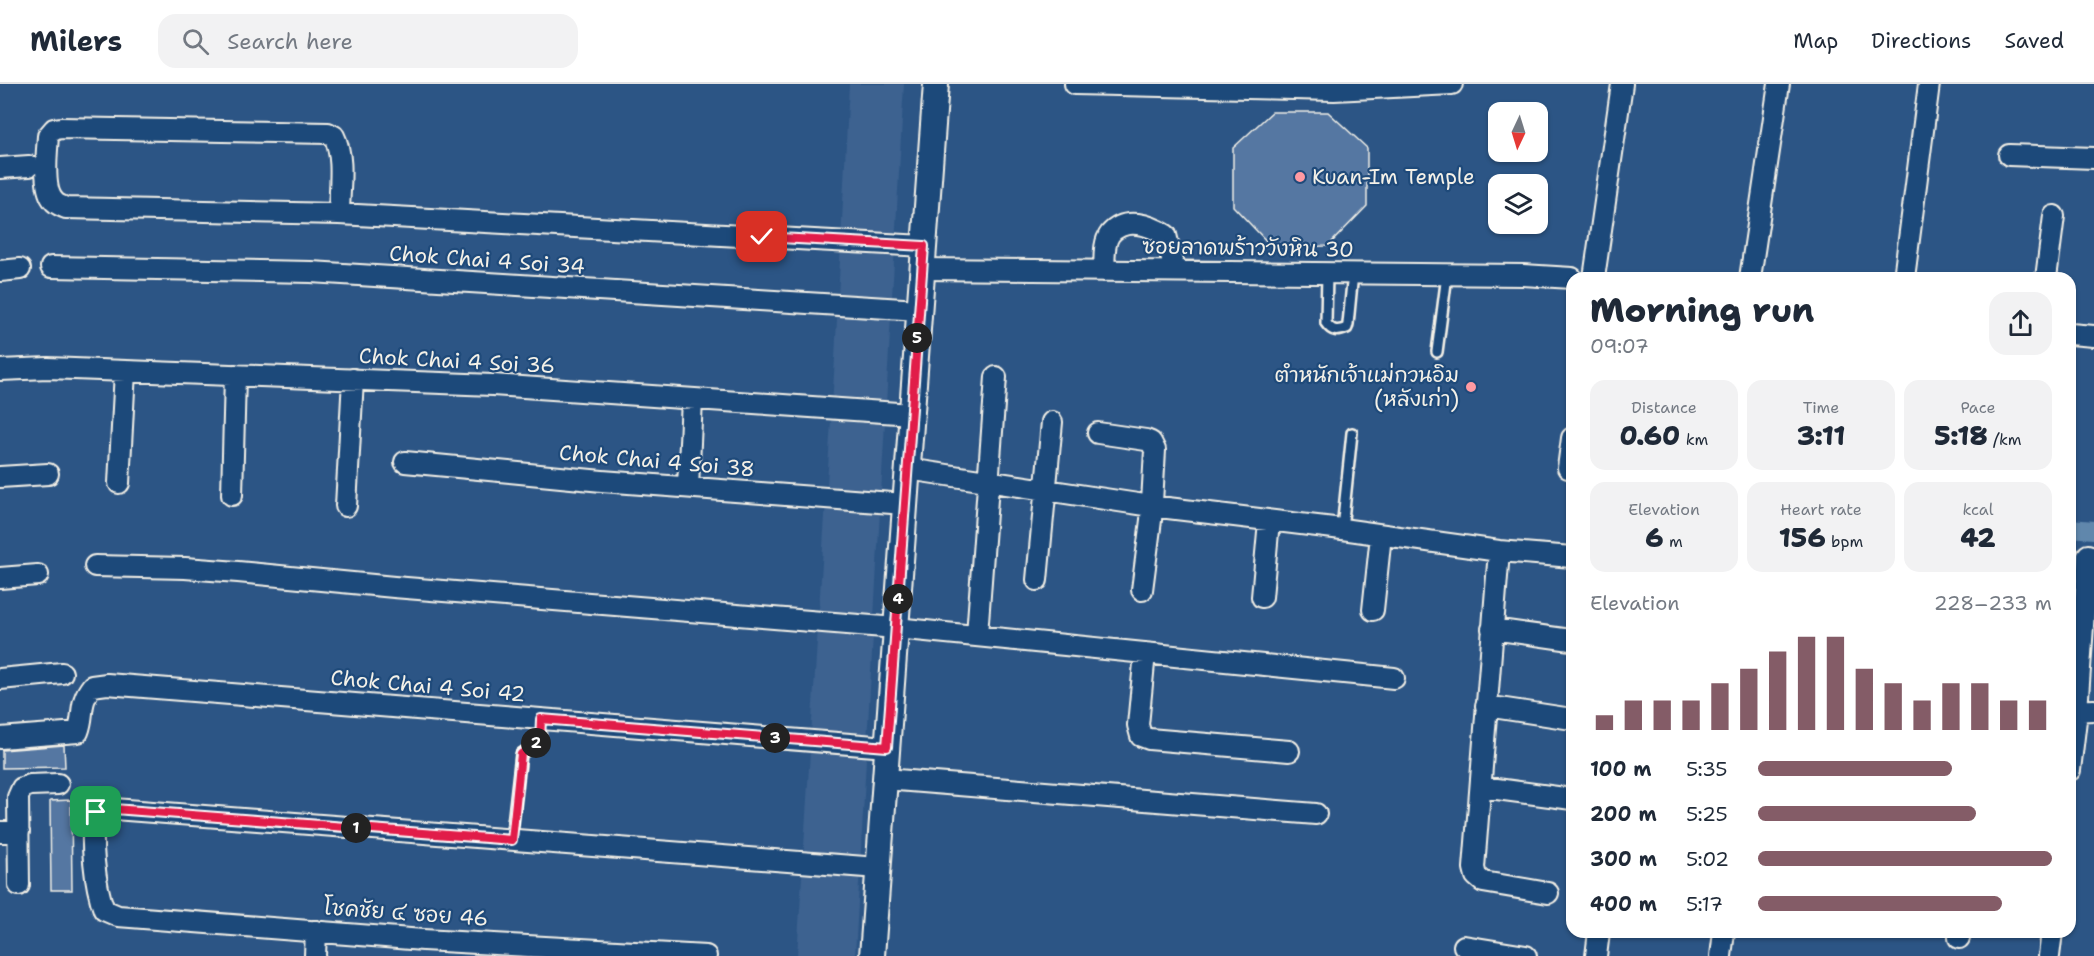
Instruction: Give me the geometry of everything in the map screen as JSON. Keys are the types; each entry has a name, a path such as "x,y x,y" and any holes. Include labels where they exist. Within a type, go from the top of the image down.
{"street":[{"path":"872,956 936,84"},
{"path":"1075,84 1335,87 1452,84"},
{"path":"1595,272 1622,84"},
{"path":"1751,272 1779,84"},
{"path":"1905,272 1929,84"},
{"name":"ซอยลาดพร้าววังหิน 30","path":"339,214 337,142 334,136 328,133 62,128 54,129 48,136 47,182 50,195 55,203 66,208 339,214 1104,271 1522,275 1566,278"},
{"path":"2009,155 2094,158"},
{"path":"0,168 29,166"},
{"path":"2047,272 2054,216"},
{"path":"1104,271 1106,245 1110,234 1121,225 1142,223 1166,235 1175,272"},
{"name":"Chok Chai 4 Soi 34","path":"51,267 311,273 919,310"},
{"path":"2076,334 2094,336"},
{"name":"Chok Chai 4 Soi 36","path":"0,370 48,368 493,385 912,414"},
{"path":"119,483 125,371"},
{"path":"232,495 235,375"},
{"path":"977,636 996,377"},
{"path":"346,506 353,380"},
{"path":"688,488 692,399"},
{"path":"1037,580 1052,422"},
{"path":"1098,433 1151,442 1155,450 1142,591"},
{"name":"Chok Chai 4 Soi 38","path":"405,462 602,482 905,504"},
{"path":"908,469 1151,506 1499,551 1566,557"},
{"path":"0,477 48,474"},
{"path":"1262,597 1269,521"},
{"path":"1373,610 1381,535"},
{"path":"1499,551 1474,868 1476,876 1483,882 1548,893"},
{"path":"2076,735 2080,711 2088,555"},
{"path":"95,566 228,571 405,588 896,628 1394,678"},
{"path":"0,578 38,575"},
{"path":"1492,629 1566,639"},
{"path":"1145,653 1138,725 1141,736 1149,739 1289,751"},
{"path":"0,679 62,673"},
{"name":"Chok Chai 4 Soi 42","path":"0,738 78,732 85,695 92,686 107,684 887,747"},
{"path":"1486,706 1566,718"},
{"path":"885,779 1316,814"},
{"path":"19,885 9,832 18,797 22,788 30,784 58,784"},
{"path":"1482,787 1566,798"},
{"name":"โชคชัย ๔ ซอย 46","path":"512,840 114,809 96,812 92,828 99,897 104,910 118,916 316,931 422,948 706,956"},
{"path":"512,840 878,868"},
{"path":"315,956 316,931"},
{"path":"1596,956 1598,938"},
{"path":"1721,956 1723,938"},
{"path":"2049,956 2051,938"},
{"path":"1464,946 1526,956"}],"lane":[{"path":"1327,273 1326,324 1330,329 1336,331 1347,328 1353,273"},
{"path":"1437,352 1447,274"},
{"path":"1342,529 1352,433"},
{"path":"512,840 521,754 540,741 541,719"}],"shaded area":[{"path":"849,84 904,84 855,956 797,956 835,358"}],"building":[{"name":"Kuan-Im Temple","path":"1272,112 1328,112 1367,148 1367,206 1328,246 1272,247 1233,206 1233,148"},
{"path":"64,745 65,767 2,768 2,750"},
{"path":"71,800 72,890 51,890 50,801"}],"waterway":[{"path":"2076,528 2094,530"}],"place":[{"name":"Kuan-Im Temple","path":"1300,177"},
{"name":"ตำหนักเจ้าแม่กวนอิม (หลังเก่า)","path":"1471,387"}],"route":[{"path":"96,812 114,809 512,840 521,754 540,741 541,719 887,747 924,246 762,237"}]}
